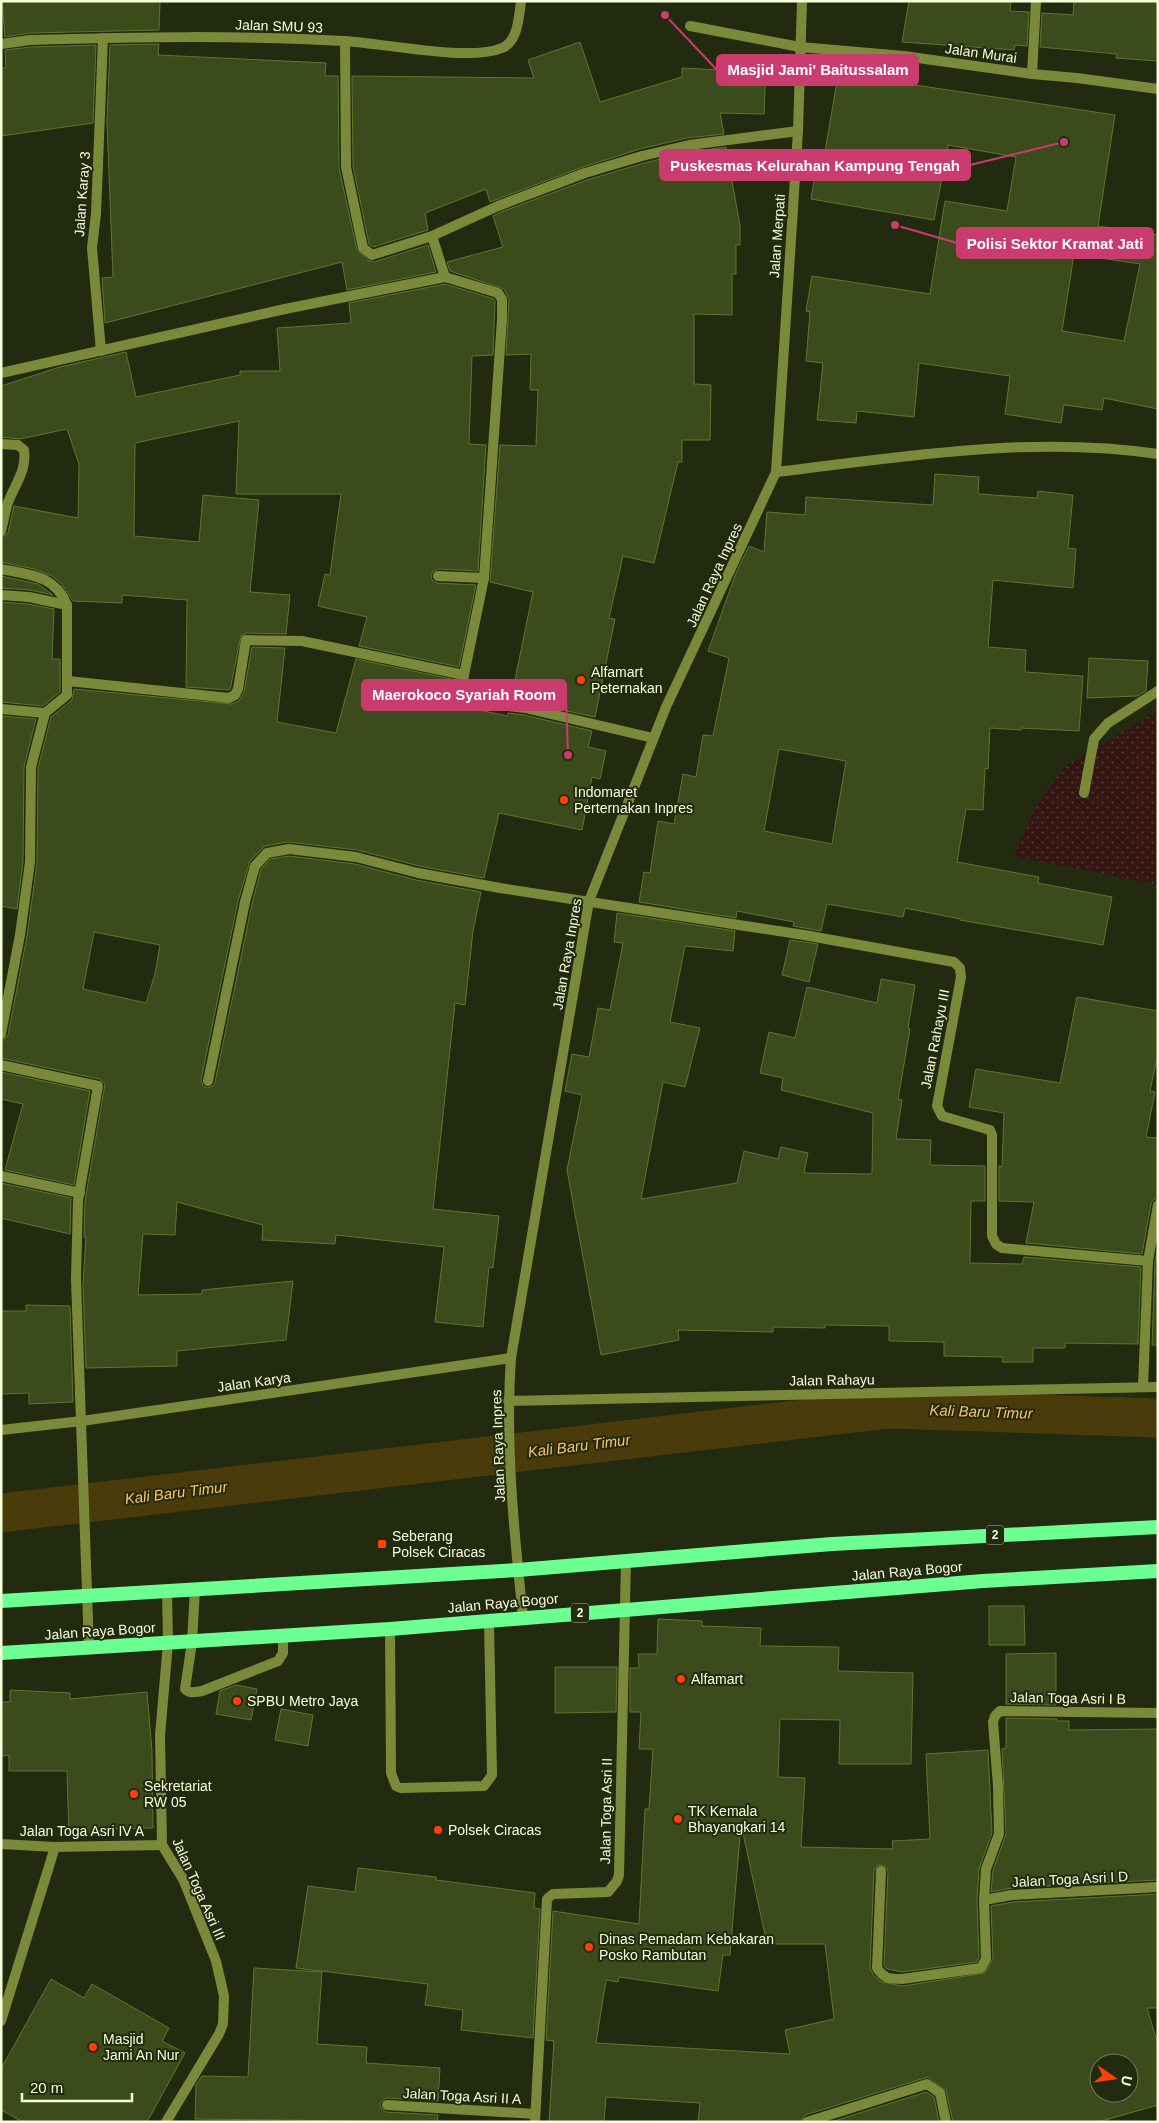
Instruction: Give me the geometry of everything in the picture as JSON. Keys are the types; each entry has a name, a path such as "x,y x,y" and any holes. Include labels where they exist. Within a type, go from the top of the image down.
{"highway":[{"name":"2","path":"1,1601 518,1570 832,1544 1158,1527"},
{"name":"Jalan Raya Bogor","path":"1,1654 390,1629 982,1581 1158,1572"}],"street":[{"name":"Jalan SMU 93","path":"1,44 30,40 103,38 230,38 345,41 450,52 496,50 504,48 513,39 521,1"},
{"name":"Jalan Merpati","path":"776,472 798,131 802,1"},
{"path":"1032,74 1036,1"},
{"name":"Jalan Murai","path":"690,26 800,47 904,56 1032,74 1158,88"},
{"name":"Jalan Karay 3","path":"101,351 92,248 96,205 103,38"},
{"path":"345,41 346,168 363,248 368,254 377,255 432,236 498,206 585,173 642,156 689,145 798,131"},
{"path":"432,236 445,276"},
{"path":"1,373 285,309 445,276 496,291 502,298 502,319 484,578 460,696 462,700 525,708 653,738"},
{"path":"1,444 18,445 24,450 26,458 20,478 8,502 1,531"},
{"path":"776,472 951,452 1040,446 1085,446 1158,454"},
{"name":"Jalan Raya Inpres","path":"523,1618 508,1434 511,1358 589,901 653,738 776,472"},
{"path":"1,569 49,580 63,594 67,605 68,681 67,695 45,713 31,767 30,862 20,935 1,1034"},
{"path":"438,576 484,578"},
{"path":"1,595 28,597 67,605"},
{"path":"68,681 229,698 235,695 238,689 244,643 249,638 302,641 464,675"},
{"path":"1084,793 1094,739 1108,723 1158,691"},
{"path":"1,709 45,713"},
{"path":"208,1081 245,902 255,866 267,853 289,850 356,857 418,872 589,901"},
{"name":"Jalan Rahayu III","path":"589,901 804,935 954,962 960,968 962,977 936,1106 942,1116 990,1130 992,1135 992,1240 1002,1248 1148,1261"},
{"path":"1,1065 98,1086 80,1193 76,1279 89,1648"},
{"path":"1,1176 80,1193"},
{"path":"1143,1386 1148,1261 1158,1205"},
{"name":"Jalan Karya","path":"1,1430 82,1422 511,1358"},
{"name":"Jalan Rahayu","path":"508,1401 1158,1387"},
{"name":"Jalan Toga Asri II","path":"535,2118 547,1898 553,1894 608,1892 617,1881 619,1875 626,1561"},
{"path":"195,1589 192,1642 185,1689 191,1693 278,1662 283,1653 283,1635"},
{"name":"Jalan Toga Asri III","path":"166,2122 223,2024 224,1996 216,1961 183,1879 162,1845 160,1735 168,1643 167,1591"},
{"path":"390,1629 391,1773 396,1786 401,1788 484,1786 492,1775 489,1621"},
{"name":"Jalan Toga Asri I B","path":"881,1871 877,1968 882,1976 890,1979 938,1975 983,1967 986,1959 984,1900 986,1869 999,1834 994,1722 998,1713 1000,1711 1158,1713"},
{"name":"Jalan Toga Asri IV A","path":"1,1844 54,1847 162,1845"},
{"path":"1,2021 54,1847"},
{"name":"Jalan Toga Asri I D","path":"984,1900 1012,1895 1158,1887"},
{"path":"807,2122 927,2084 940,2093 946,2122"},
{"name":"Jalan Toga Asri II A","path":"387,2105 535,2118"}],"shaded area":[{"path":"1158,710 1158,885 1014,856 1035,808 1064,767"}],"building":[{"path":"2,1 160,1 159,30 30,33 5,37"},
{"path":"909,1 1011,1 1010,11 1029,12 1027,46 1015,45 1014,50 902,42"},
{"path":"1074,1 1158,1 1158,61 1116,58 1117,54 1040,47 1042,13 1073,15"},
{"path":"580,42 600,102 682,77 682,68 721,70 721,67 766,68 764,114 720,113 724,134 687,138 640,149 583,167 490,202 486,189 425,213 428,230 373,247 369,244 353,166 352,76 534,78 528,60"},
{"path":"159,44 158,55 326,63 325,76 338,76 339,168 357,250 368,260 374,262 428,245 436,272 347,290 342,262 105,323 102,278 113,277 107,121 110,45"},
{"path":"96,45 93,123 1,136 1,68 6,68 5,50 31,47"},
{"path":"838,76 894,86 895,82 1115,115 1098,226 1158,235 1158,409 1104,398 1102,410 1064,405 1061,423 1005,414 1010,376 919,363 914,417 857,411 856,423 817,420 823,363 806,361 810,312 806,311 812,276 930,294 945,201 1007,211 1016,157 948,145 934,220 811,199 818,156 824,157","holes":["1074,254 1140,264 1124,341 1062,331"]},
{"path":"726,147 740,226 740,245 736,245 736,274 732,274 732,315 694,314 694,384 711,385 710,440 682,440 682,462 678,462 654,563 623,556 609,618 615,619 595,717 511,699 533,592 490,582 500,445 536,446 538,390 530,390 531,354 506,355 509,299 504,289 450,271 447,262 503,247 493,216 501,212 587,180 644,163 690,152"},
{"path":"445,284 494,299 495,301 493,355 472,356 469,444 486,445 478,571 438,569 431,575 432,580 437,583 476,585 459,667 359,646 367,617 318,606 325,574 330,575 341,494 236,494 239,421 135,443 134,536 199,542 203,495 259,500 250,592 290,595 286,634 246,633 241,636 230,690 186,687 187,600 122,595 122,603 73,601 61,583 52,576 34,569 1,562 1,538 8,533 14,506 78,518 79,464 67,429 20,439 1,437 1,386 60,367 126,352 136,397 240,375 240,371 280,371 277,328 351,323 349,303"},
{"path":"935,474 979,477 978,494 1037,498 1038,491 1073,495 1068,548 1076,549 1073,588 993,580 988,647 1026,650 1025,672 1083,676 1079,731 990,728 988,769 985,768 983,810 966,809 957,862 1039,877 1038,883 1112,897 1103,945 960,920 905,908 903,917 827,904 821,931 793,926 794,922 737,911 736,918 639,902 644,872 650,873 658,821 674,824 683,774 696,777 703,735 713,736 729,658 708,651 736,573 749,546 764,552 767,512 805,515 806,497 933,505","holes":["779,749 846,761 832,844 764,831"]},
{"path":"1,576 38,584 53,595 30,590 1,588"},
{"path":"1,602 28,604 54,609 52,659 60,659 60,692 43,706 1,702"},
{"path":"252,647 285,648 277,722 336,733 356,659 456,680 451,704 507,716 508,713 524,715 592,731 588,747 606,751 600,779 592,777 582,830 499,813 484,878 419,866 357,850 288,842 265,846 250,861 238,901 201,1080 203,1086 207,1088 213,1086 215,1082 252,904 261,869 270,859 289,856 355,864 416,880 481,892 473,931 465,1005 455,1003 433,1209 499,1216 493,1268 489,1267 483,1327 435,1322 444,1247 336,1235 335,1244 262,1240 263,1225 177,1202 175,1235 143,1234 138,1295 202,1294 202,1290 293,1281 286,1340 177,1351 177,1366 86,1368 83,1285 86,1237 84,1237 85,1201 105,1084 99,1079 1,1058 1,1047 3,1040 8,1035 27,936 37,863 38,768 51,717 72,700 74,689 232,704 239,701 244,692","holes":["94,932 160,945 155,974 146,1003 83,989"]},
{"path":"1089,658 1148,661 1146,691 1137,696 1087,698"},
{"path":"1,716 36,719 24,767 23,862 17,909 1,906"},
{"path":"617,913 735,931 733,951 685,946 670,1022 700,1028 685,1087 663,1082 641,1199 737,1183 744,1151 778,1159 781,1147 808,1153 804,1173 872,1174 873,1113 781,1090 783,1078 760,1073 769,1032 795,1038 807,987 877,1003 881,979 915,985 908,1028 910,1029 898,1099 902,1100 896,1139 931,1140 930,1165 985,1166 985,1201 971,1201 970,1263 1022,1264 1024,1257 1141,1267 1138,1344 1065,1343 1065,1348 1033,1348 1033,1362 1002,1362 1003,1357 944,1356 944,1342 889,1341 889,1326 825,1325 825,1328 773,1327 773,1332 678,1330 679,1340 601,1355 567,1170 582,1095 565,1091 572,1054 589,1057 598,1008 610,1010 623,943 614,942"},
{"path":"790,940 818,944 809,982 782,975"},
{"path":"1077,997 1158,1011 1158,1054 1150,1091 1155,1092 1146,1137 1158,1138 1158,1198 1153,1200 1151,1204 1142,1254 1026,1243 1034,1202 999,1201 999,1166 1002,1167 1004,1113 969,1107 976,1069 1060,1083"},
{"path":"1,1072 90,1091 74,1185 5,1170 23,1104 1,1099"},
{"path":"1,1183 71,1198 70,1234 1,1218"},
{"path":"1158,1246 1158,1345 1152,1345 1155,1262"},
{"path":"26,1305 70,1306 73,1402 29,1404 29,1393 1,1394 1,1311 26,1311"},
{"path":"989,1606 1024,1606 1025,1645 989,1645"},
{"path":"658,1619 702,1621 702,1626 761,1628 760,1646 839,1647 838,1671 913,1673 911,1764 839,1764 840,1720 780,1719 778,1777 805,1778 801,1847 893,1849 892,1841 930,1839 926,1754 988,1750 992,1833 979,1869 977,1900 979,1957 977,1962 902,1972 887,1969 884,1966 888,1871 885,1866 878,1865 874,1871 870,1968 874,1976 882,1982 903,1986 985,1973 993,1959 991,1906 1013,1902 1158,1894 1158,2008 1147,2008 1158,2045 1158,2105 1098,2122 953,2122 946,2091 928,2077 805,2115 800,2122 698,2122 700,2103 606,2097 604,2122 549,2122 554,2041 546,2040 553,1911 639,1924 645,1809 649,1809 653,1749 639,1749 641,1712 630,1712 630,1668 639,1668 638,1654 657,1654","holes":["741,1824 767,1944 825,1944 834,2019 785,2030 790,2054 596,2043 606,1980 618,1982 619,1977 718,1991 723,1955 730,1955"]},
{"path":"1056,1653 1056,1705 1006,1704 1006,1654"},
{"path":"555,1667 617,1667 616,1712 555,1713"},
{"name":"SPBU Metro Jaya","path":"236,1685 257,1689 251,1720 216,1714 220,1691"},
{"path":"10,1690 70,1693 70,1699 147,1692 152,1751 153,1828 105,1829 105,1833 69,1835 67,1771 9,1771 9,1755 1,1756 1,1702 10,1702"},
{"path":"281,1709 313,1715 308,1746 275,1740"},
{"path":"1006,1718 1069,1721 1069,1730 1158,1729 1158,1880 1012,1888 991,1892 993,1870 1006,1834 1002,1749 1006,1748"},
{"path":"358,1868 436,1877 436,1880 535,1893 534,1908 540,1909 533,2038 461,2030 463,2010 425,2005 428,1984 296,1968 308,1886 355,1892"},
{"path":"254,1968 322,1972 317,2044 367,2047 366,2063 440,2068 438,2101 387,2098 380,2104 381,2108 386,2112 438,2115 437,2122 195,2119 196,2085 202,2076 248,2077"},
{"name":"Masjid Jami An Nur","path":"51,1979 84,1998 92,1984 169,2028 162,2041 185,2053 147,2122 23,2122 1,2110 1,2069"},
{"path":"926,2092 934,2097 939,2122 831,2122"}],"waterway":[{"name":"Kali Baru Timur","path":"1,1513 889,1409 1158,1418"}],"place":[{"name":"Masjid Jami' Baitussalam","path":"665,15"},
{"name":"Puskesmas Kelurahan Kampung Tengah","path":"1064,142"},
{"name":"Polisi Sektor Kramat Jati","path":"895,225"},
{"name":"Alfamart Peternakan","path":"581,680"},
{"name":"Maerokoco Syariah Room","path":"568,755"},
{"name":"Indomaret Perternakan Inpres","path":"564,800"},
{"name":"Seberang Polsek Ciracas","path":"382,1544"},
{"name":"Alfamart","path":"681,1679"},
{"name":"SPBU Metro Jaya","path":"237,1701"},
{"name":"Sekretariat RW 05","path":"134,1794"},
{"name":"TK Kemala Bhayangkari 14","path":"678,1819"},
{"name":"Polsek Ciracas","path":"438,1830"},
{"name":"Dinas Pemadam Kebakaran Posko Rambutan","path":"589,1947"},
{"name":"Masjid Jami An Nur","path":"93,2047"}]}
